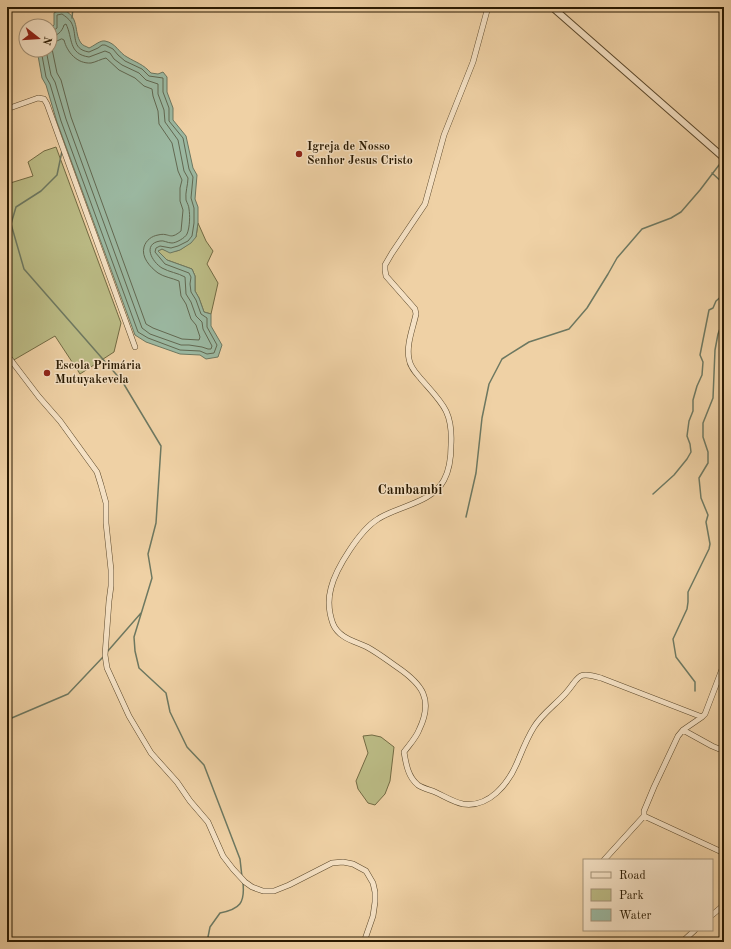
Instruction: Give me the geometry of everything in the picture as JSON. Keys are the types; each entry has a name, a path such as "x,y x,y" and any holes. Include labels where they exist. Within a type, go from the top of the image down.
{"street":[{"path":"488,7 473,62 444,135 425,204 385,265 386,276 415,309 416,314 408,352 409,359 415,372 442,403 450,419 452,430 450,463 444,481 434,493 427,498 377,519 369,525 359,537 340,567 331,588 329,602 334,625 345,638 371,650 401,669 415,680 423,691 425,709 423,720 419,731 404,752 406,769 418,785 463,804 481,803 500,789 517,764 533,728 547,711 569,690 580,675 591,675 601,678 702,717"},
{"path":"552,7 724,158"},
{"path":"7,109 38,98 44,99 135,346"},
{"path":"7,355 39,397 60,421 97,472 106,503 106,523 111,570 105,655 107,668 129,716 150,753 177,782 190,801 208,822 223,856 245,882 252,887 263,891 274,891 332,863 343,862 353,864 366,871 373,883 375,902 373,916 364,942"},
{"path":"605,859 644,816 644,811 658,777 678,736 683,730 705,714 724,664"},
{"path":"683,730 712,746 724,750"},
{"path":"644,816 724,853"},
{"path":"713,914 724,904"},
{"path":"682,942 694,931"}],"green space":[{"path":"56,147 121,323 114,352 80,374 55,336 12,361 7,355 7,184 33,176 28,162 44,151"},
{"path":"198,223 206,241 213,251 207,264 218,283 211,314 204,312 195,291 195,276 192,269 167,260 158,251 162,249 177,251 184,247 196,237"},
{"path":"372,735 381,737 394,747 390,781 385,794 375,805 368,803 358,789 356,781 368,753 363,736"}],"water":[{"path":"61,9 71,16 76,24 77,34 83,45 89,48 101,41 109,42 124,55 143,66 151,73 158,74 163,72 167,77 167,92 173,108 173,120 186,136 193,168 197,175 195,199 198,207 198,223 196,237 191,243 180,250 170,253 162,249 158,251 167,260 192,269 195,276 195,291 204,312 211,314 211,326 222,345 218,357 206,359 200,355 180,354 146,342 135,335 57,122 46,85 42,78 38,58 58,58 58,18 54,18 54,13"}],"waterway":[{"path":"72,18 73,7"},
{"path":"62,151 57,175 41,191 16,207 11,224 24,269 122,381 161,446 156,523 148,554 152,578 134,637 135,651 139,668 166,693 170,712 187,747 204,765 240,859 242,877"},
{"path":"466,517 476,473 482,418 489,384 502,359 529,342 569,329 587,308 617,258 642,229 671,218 681,212 719,165"},
{"path":"712,173 724,184"},
{"path":"653,494 674,475 691,452 687,436 689,421 693,411 693,400 702,375 703,362 700,355 709,310 713,308 716,301 724,294"},
{"path":"695,691 695,682 676,657 673,639 687,609 688,592 710,544 706,522 708,515 701,498 699,478 708,463 708,452 703,437 703,423 713,398 715,350 718,334 724,318"},
{"path":"107,652 141,613"},
{"path":"7,720 68,694 103,657"},
{"path":"207,942 210,927 220,913 237,907 240,904 243,896 243,883"}],"place":[{"name":"Igreja de Nosso Senhor Jesus Cristo","path":"299,154"},
{"name":"Escola Primária Mutuyakevela","path":"47,373"}],"district":[{"name":"Cambambi","path":"410,490"}]}
